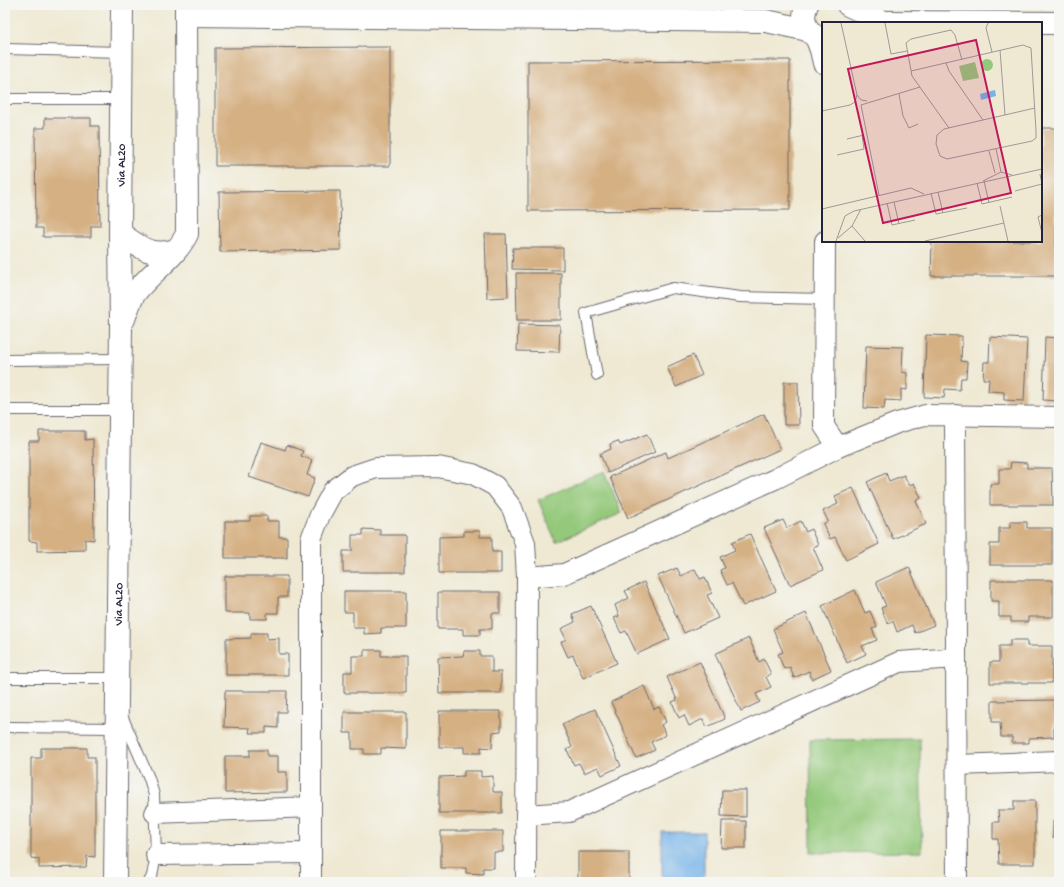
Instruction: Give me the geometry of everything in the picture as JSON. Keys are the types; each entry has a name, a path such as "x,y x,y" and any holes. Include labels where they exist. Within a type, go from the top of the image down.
{"street":[{"name":"Via AL20","path":"115,882 121,359 120,233 122,5"},
{"path":"766,21 807,5"},
{"path":"807,5 804,20 816,36 822,59"},
{"path":"847,5 882,22"},
{"path":"847,5 849,11 849,22"},
{"path":"120,233 145,250 165,254 181,242 186,10 610,15 766,21 816,36"},
{"path":"1042,23 1059,23"},
{"name":"Via AL20","path":"121,326 134,294 181,242"},
{"path":"825,242 824,426 838,448"},
{"path":"955,415 958,882"},
{"path":"527,577 564,574 775,479 838,448 897,423 925,416 955,415 1059,418"},
{"path":"312,882 311,539 320,515 333,491 352,476 376,468 438,467 473,474 494,486 512,508 525,543 527,577 526,882"},
{"path":"526,815 569,812 899,662 956,658"},
{"path":"957,765 1059,761"},
{"path":"155,813 311,807"},
{"path":"156,855 311,853"}],"lane":[{"path":"5,49 122,52"},
{"path":"5,99 121,99"},
{"path":"597,375 586,313 674,288 740,297 825,299"},
{"path":"5,360 121,359"},
{"path":"5,410 120,410"},
{"path":"5,678 118,678"},
{"path":"117,706 149,778 154,795 156,855 152,876 149,882"},
{"path":"5,727 117,728"}],"green space":[{"path":"604,471 622,513 556,542 538,500"},
{"path":"920,739 922,852 811,853 810,740"}],"water":[{"path":"662,832 704,832 704,882 662,882"}],"building":[{"path":"390,47 390,166 215,166 215,48"},
{"path":"790,60 790,210 528,211 528,61"},
{"path":"45,118 91,118 91,126 99,126 100,226 91,226 91,237 43,237 43,228 36,228 35,128 45,128"},
{"path":"1042,128 1056,128 1056,276 931,276 932,242 1042,242"},
{"path":"340,191 341,250 220,252 219,192"},
{"path":"485,234 506,234 508,297 487,298"},
{"path":"513,248 563,248 563,270 512,269"},
{"path":"516,273 561,273 561,320 517,320"},
{"path":"518,324 560,325 559,352 517,351"},
{"path":"926,335 962,336 961,361 967,362 966,378 961,378 960,390 945,389 944,398 924,397"},
{"path":"990,337 1027,339 1024,401 1004,400 1004,392 988,391 989,379 983,379 984,362 989,362"},
{"path":"1045,337 1059,338 1059,401 1043,400"},
{"path":"866,346 903,347 902,372 907,373 907,390 901,389 901,401 885,400 884,409 864,408"},
{"path":"693,355 702,375 676,387 667,367"},
{"path":"784,382 798,382 799,425 784,425"},
{"path":"764,414 780,449 628,518 610,477 666,452 668,458"},
{"path":"39,431 85,431 85,440 93,439 94,540 85,539 85,550 37,551 37,542 29,541 29,441 39,441"},
{"path":"647,434 655,452 608,473 600,454 611,449 610,444 618,441 620,445"},
{"path":"261,442 285,450 287,445 303,451 301,456 312,460 307,475 315,478 308,497 249,477"},
{"path":"1011,462 1027,463 1027,468 1052,468 1053,505 990,505 990,484 999,484 999,469 1010,469"},
{"path":"886,473 889,481 904,475 909,485 914,483 921,498 916,501 926,524 893,539 867,482"},
{"path":"853,488 879,544 846,560 835,537 830,539 823,524 828,521 823,511 838,504 835,496"},
{"path":"250,516 267,516 267,521 279,521 279,537 287,537 287,558 225,558 225,521 250,521"},
{"path":"783,520 787,528 801,521 806,532 811,529 818,545 813,547 823,570 790,585 764,528"},
{"path":"1010,522 1027,522 1027,528 1052,528 1052,565 990,565 990,544 999,544 999,528 1010,528"},
{"path":"363,529 380,530 380,535 405,535 405,572 343,572 343,551 352,551 352,535 363,535"},
{"path":"464,531 480,531 480,537 492,537 492,552 501,552 501,573 439,573 439,537 464,536"},
{"path":"750,534 776,591 743,606 732,583 727,585 720,570 725,568 720,557 735,550 732,542"},
{"path":"909,567 934,625 915,633 912,625 897,632 893,621 887,623 881,608 886,606 876,582"},
{"path":"677,568 681,576 695,569 700,579 705,577 712,593 707,595 718,618 684,633 658,576"},
{"path":"225,576 287,576 287,597 278,597 278,613 267,613 267,619 250,619 250,613 225,613"},
{"path":"991,580 1053,580 1053,617 1028,617 1028,622 1011,622 1011,617 999,617 999,601 991,601"},
{"path":"644,582 670,639 637,654 626,631 621,633 614,618 619,616 615,605 629,598 625,591"},
{"path":"855,590 865,613 870,611 877,627 872,629 877,640 862,646 866,654 847,663 822,606"},
{"path":"344,591 406,591 406,628 381,628 381,633 364,634 364,628 353,628 353,612 344,612"},
{"path":"438,592 500,592 500,613 492,613 492,629 480,629 480,635 463,635 463,629 438,629"},
{"path":"591,606 617,663 583,678 573,655 568,657 561,642 566,639 561,629 575,622 572,614"},
{"path":"806,613 831,670 812,679 809,671 794,678 790,667 784,669 778,654 783,652 773,629"},
{"path":"251,633 267,633 267,639 279,638 279,654 288,654 288,675 226,675 226,639 251,638"},
{"path":"749,638 759,662 764,659 771,674 766,677 771,687 756,694 760,702 741,711 715,654"},
{"path":"1010,640 1027,640 1027,646 1052,646 1052,683 990,683 990,662 999,662 999,646 1010,646"},
{"path":"364,650 381,650 381,656 406,656 406,693 344,693 344,672 352,672 352,656 364,656"},
{"path":"464,651 480,651 480,656 492,656 492,672 501,672 501,693 439,693 438,657 463,656"},
{"path":"700,662 725,719 707,727 703,719 689,726 684,715 679,718 672,702 677,700 667,677"},
{"path":"644,686 654,709 659,707 666,722 661,725 666,735 651,742 655,750 636,758 611,702"},
{"path":"225,691 287,691 286,712 278,712 278,728 266,727 266,733 249,733 250,728 224,727"},
{"path":"1054,700 1054,737 1029,738 1029,743 1012,743 1012,737 1001,737 1000,722 992,722 992,701"},
{"path":"595,709 621,766 602,775 598,767 584,773 579,763 574,765 567,750 572,747 562,724"},
{"path":"439,711 501,711 501,731 493,732 492,748 481,747 481,753 464,753 464,747 439,747"},
{"path":"344,712 406,712 406,749 381,748 381,754 364,754 364,749 352,749 352,733 344,733"},
{"path":"41,748 87,748 87,757 95,757 95,857 87,856 86,867 39,868 39,859 31,858 31,758 41,758"},
{"path":"250,750 267,750 267,756 278,756 278,772 287,772 287,792 225,793 225,756 250,756"},
{"path":"464,771 481,771 481,777 493,776 493,792 502,792 502,813 439,813 439,777 464,776"},
{"path":"722,790 746,790 746,817 721,816"},
{"path":"1014,801 1035,801 1035,864 999,864 998,839 993,839 993,822 999,822 998,810 1014,810"},
{"path":"722,821 746,821 746,848 721,848"},
{"path":"1053,821 1059,821 1059,838 1053,838"},
{"path":"441,831 503,831 503,852 494,852 494,868 483,868 483,874 466,873 466,868 441,868"},
{"path":"578,852 629,852 629,882 578,882"}]}
